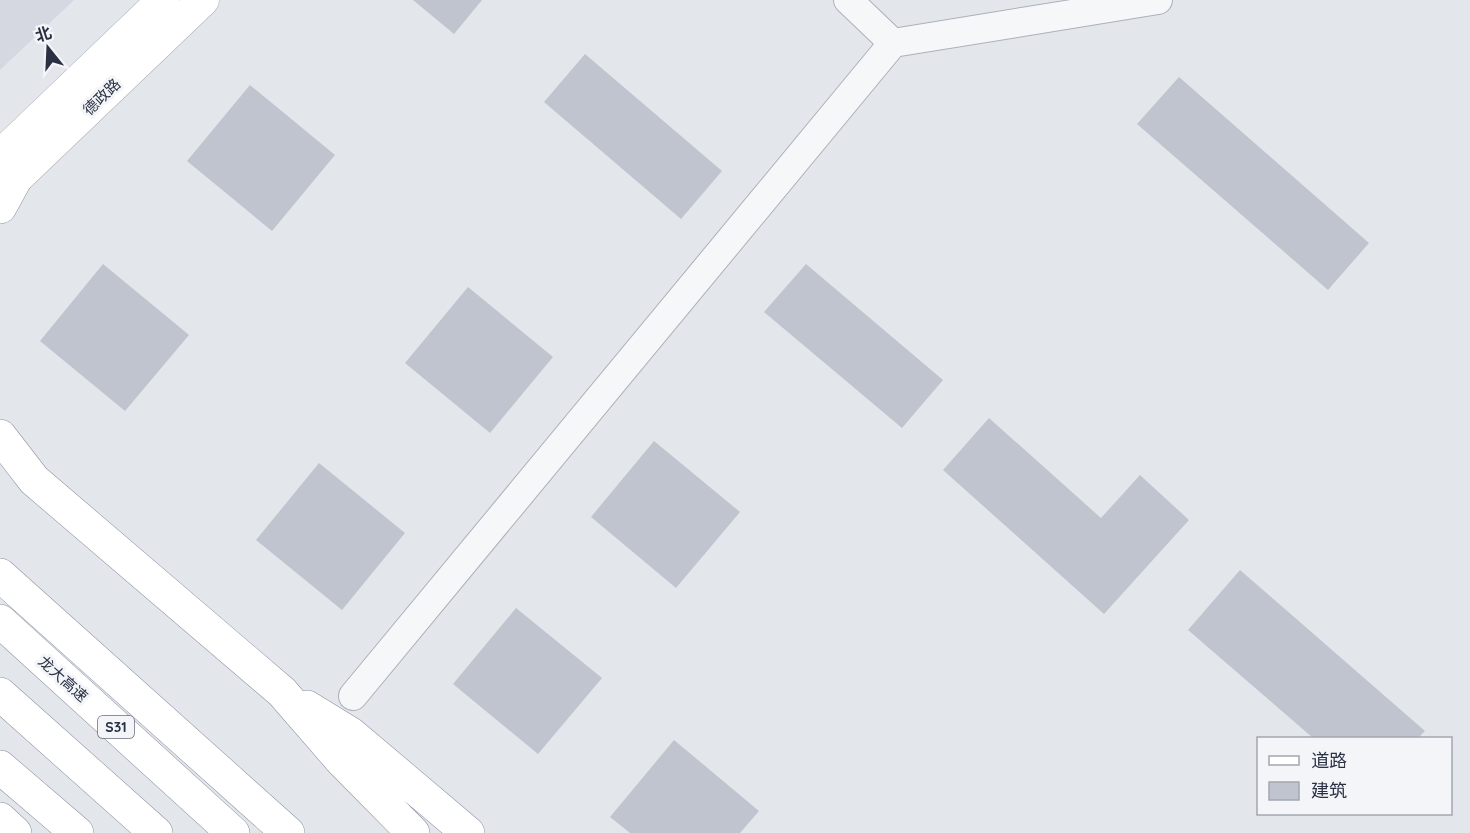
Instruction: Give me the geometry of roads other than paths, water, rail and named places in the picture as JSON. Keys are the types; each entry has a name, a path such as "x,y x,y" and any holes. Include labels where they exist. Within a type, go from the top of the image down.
{"highway":[{"path":"0,207 5,176"},
{"path":"0,436 34,480 282,692 341,760 413,833"},
{"path":"0,575 288,833"},
{"name":"龙大高速","path":"0,621 233,833"},
{"path":"282,692 351,734 468,833"},
{"path":"0,694 156,833"},
{"path":"0,767 77,833"},
{"path":"0,819 15,833"}],"main road":[{"name":"德政路","path":"5,176 163,0"},
{"name":"德政路","path":"5,176 203,0"}],"street":[{"path":"849,0 893,43"},
{"path":"353,696 893,43 1158,0"}]}
